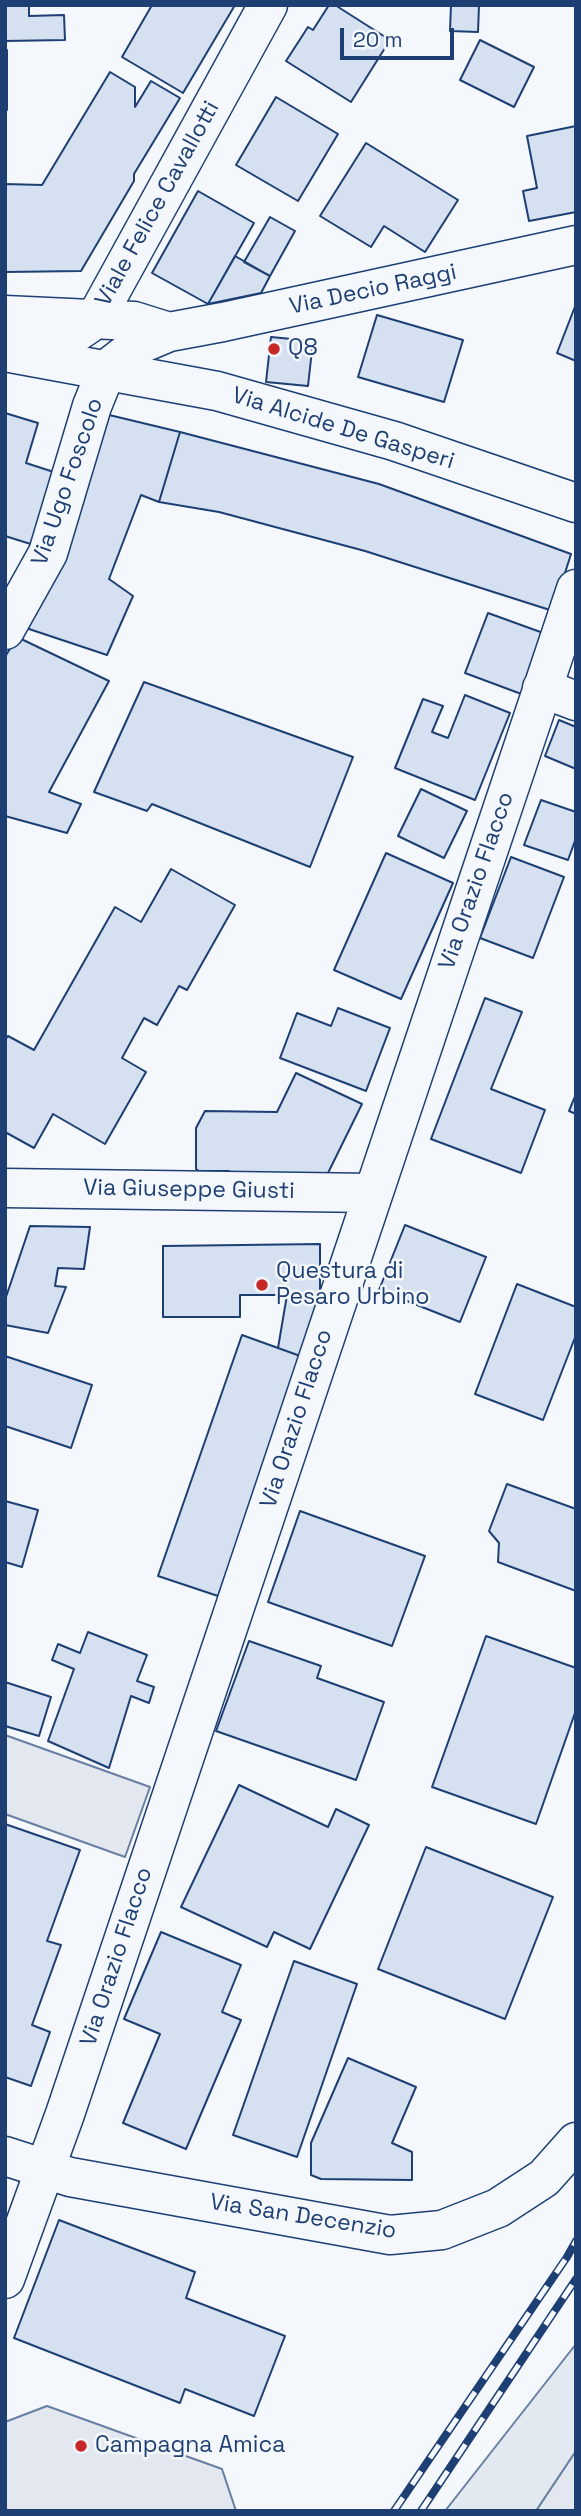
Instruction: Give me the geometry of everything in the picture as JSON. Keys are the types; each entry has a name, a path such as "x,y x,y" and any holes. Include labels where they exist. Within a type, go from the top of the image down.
{"street":[{"name":"Viale Felice Cavallotti","path":"5,345 56,341 77,334 96,318 268,5"},
{"name":"Via Decio Raggi","path":"169,332 223,323 576,245"},
{"path":"5,316 134,321 169,332"},
{"path":"107,369 138,345 169,332"},
{"name":"Via Alcide De Gasperi","path":"5,352 217,391 394,441 576,503"},
{"name":"Via Ugo Foscolo","path":"5,630 48,553 92,406 107,369"},
{"name":"Via Orazio Flacco","path":"5,2279 46,2169 373,1193 559,695 576,589"},
{"name":"Via Giuseppe Giusti","path":"5,1188 373,1193"},
{"name":"Via San Decenzio","path":"5,2156 70,2177 390,2235 442,2230 498,2208 544,2178 576,2142"}],"shaded area":[{"path":"5,1735 150,1787 125,1857 5,1814"},
{"path":"576,2344 576,2451 536,2511 445,2511"},
{"name":"Campagna Amica","path":"47,2406 222,2469 236,2511 7,2511 5,2422"},
{"path":"576,2451 576,2511 536,2511"}],"building":[{"path":"5,5 29,5 29,16 64,15 65,40 5,41"},
{"path":"152,5 235,5 183,93 122,57"},
{"path":"329,5 335,5 390,40 351,102 286,61 308,27 313,30"},
{"path":"451,5 479,5 478,32 450,31"},
{"path":"480,40 534,67 514,107 460,80"},
{"path":"7,50 7,110 5,110"},
{"path":"110,72 135,87 135,107 151,81 180,98 134,174 134,181 81,271 5,272 5,184 42,185"},
{"path":"276,97 338,134 298,201 236,165"},
{"path":"576,126 576,212 529,221 523,191 537,188 527,136"},
{"path":"366,143 458,200 425,252 384,226 371,247 320,216"},
{"path":"198,191 254,223 208,304 152,273"},
{"path":"270,217 295,231 270,276 244,262"},
{"path":"235,256 270,276 261,293 208,304"},
{"path":"576,304 576,361 557,353"},
{"path":"377,315 463,340 444,402 358,377"},
{"path":"271,337 313,341 308,386 266,382"},
{"path":"5,413 38,423 26,463 60,474 37,546 5,536"},
{"path":"105,414 180,432 159,502 141,495 109,579 133,596 107,655 23,627"},
{"path":"180,432 379,484 571,554 553,611 365,551 219,512 159,502"},
{"path":"488,613 546,634 524,695 465,673"},
{"path":"17,637 109,681 49,792 81,804 67,833 5,816 5,657"},
{"path":"144,682 353,757 310,867 152,804 147,811 94,792"},
{"path":"465,695 510,713 475,800 395,768 423,699 443,706 432,732 448,738"},
{"path":"559,720 576,727 576,769 545,756"},
{"path":"421,789 467,811 444,858 398,836"},
{"path":"541,800 576,812 576,838 568,860 524,845"},
{"path":"386,853 453,883 401,999 334,970"},
{"path":"511,857 564,877 533,958 480,938"},
{"path":"171,869 235,905 187,990 179,986 157,1025 144,1018 122,1058 146,1072 105,1144 53,1114 34,1148 5,1132 5,1040 8,1036 34,1050 115,907 141,922"},
{"path":"485,998 522,1012 491,1089 545,1110 521,1173 431,1139"},
{"path":"338,1008 390,1028 366,1091 280,1058 297,1013 331,1026"},
{"path":"296,1073 362,1104 327,1175 235,1174 196,1169 196,1128 205,1111 277,1112"},
{"path":"576,1094 576,1114 569,1111"},
{"path":"405,1225 486,1257 460,1322 379,1290"},
{"path":"30,1226 90,1227 84,1269 58,1268 55,1286 66,1287 48,1333 5,1325 5,1300"},
{"path":"320,1244 320,1295 303,1357 278,1348 287,1295 240,1295 240,1317 163,1317 163,1246"},
{"path":"517,1284 576,1307 576,1335 543,1420 475,1394"},
{"path":"242,1335 303,1357 218,1596 158,1576"},
{"path":"5,1356 92,1385 71,1448 5,1426"},
{"path":"507,1484 576,1509 576,1591 498,1562 499,1543 489,1531"},
{"path":"5,1501 38,1510 22,1567 5,1562"},
{"path":"300,1511 425,1556 392,1646 268,1602"},
{"path":"88,1632 147,1655 137,1681 154,1687 149,1703 131,1696 109,1768 48,1741 74,1669 52,1660 58,1644 80,1653"},
{"path":"486,1636 576,1668 576,1710 536,1824 432,1787"},
{"path":"249,1641 321,1666 317,1678 384,1702 356,1780 216,1731"},
{"path":"5,1682 51,1697 39,1736 5,1726"},
{"path":"239,1785 328,1827 336,1809 369,1825 310,1949 274,1932 267,1947 181,1907"},
{"path":"5,1824 80,1850 47,1941 61,1945 32,2025 50,2032 31,2086 5,2077"},
{"path":"426,1847 553,1897 505,2019 378,1969"},
{"path":"161,1932 241,1965 222,2012 241,2020 186,2149 123,2123 160,2034 124,2019"},
{"path":"294,1961 357,1984 297,2157 233,2135"},
{"path":"348,2058 416,2087 392,2143 412,2152 412,2180 321,2179 311,2175 311,2143"},
{"path":"59,2220 195,2272 186,2298 285,2336 254,2416 185,2389 180,2403 14,2338"}],"railway":[{"path":"394,2511 576,2241"},
{"path":"421,2511 576,2279"}],"place":[{"name":"Q8","path":"274,349"},
{"name":"Questura di Pesaro Urbino","path":"262,1285"},
{"name":"Campagna Amica","path":"81,2446"}]}
